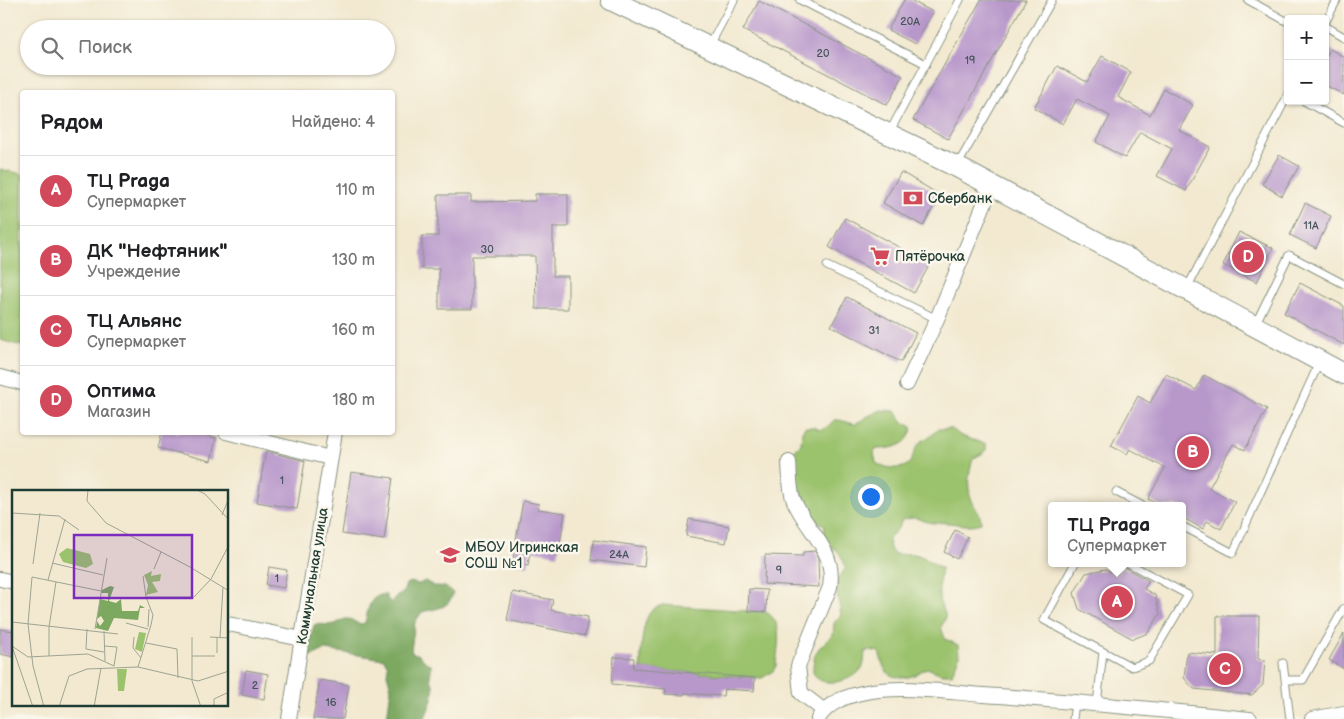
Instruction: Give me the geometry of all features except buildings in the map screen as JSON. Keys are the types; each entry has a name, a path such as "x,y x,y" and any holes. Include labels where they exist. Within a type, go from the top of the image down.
{"street":[{"path":"611,0 957,166 1344,374"},
{"path":"907,384 937,319 992,185"},
{"path":"0,377 20,382"},
{"path":"238,435 330,458"},
{"name":"Коммунальная улица","path":"289,719 330,458 335,435"},
{"path":"789,462 793,500 826,551 832,577 830,587 798,666 801,693 821,714 832,703 867,692 909,690 1075,702 1250,719"},
{"path":"229,624 302,639"},
{"path":"1312,719 1344,713"}],"lane":[{"path":"708,47 734,0"},
{"path":"800,0 926,64"},
{"path":"888,134 960,0"},
{"path":"957,166 1052,0"},
{"path":"1248,0 1284,20"},
{"path":"1329,17 1337,0"},
{"path":"1329,28 1344,37"},
{"path":"1187,289 1284,103"},
{"path":"1311,105 1344,123"},
{"path":"1255,325 1289,255 1344,284"},
{"path":"827,266 937,319"},
{"path":"1186,528 1233,552 1320,361"},
{"path":"1116,492 1135,502"},
{"path":"1073,567 1044,620 1132,667 1149,661 1188,595 1136,567"},
{"path":"1286,680 1303,680 1344,608"},
{"path":"1097,704 1104,652"},
{"path":"1284,663 1290,719"},
{"path":"1073,719 1075,702"}],"green space":[{"path":"0,169 20,174 20,345 0,340"},
{"path":"881,410 895,411 903,422 912,427 911,433 904,442 894,447 876,449 874,453 876,463 884,466 899,468 907,465 919,444 938,429 952,429 961,436 986,444 986,451 973,459 969,482 971,499 980,515 981,523 968,525 933,523 916,518 908,519 902,520 899,527 889,538 890,548 893,553 917,555 941,568 939,597 945,618 941,627 945,639 958,645 959,656 952,674 942,674 927,668 913,676 902,677 891,675 887,672 879,652 869,650 865,652 864,663 859,672 844,680 822,681 813,673 814,659 820,647 833,635 834,623 841,615 837,594 838,578 846,568 839,553 826,543 824,536 825,526 817,520 803,516 791,472 792,454 801,444 802,431 805,427 815,427 820,430 834,420 856,424"},
{"path":"425,581 434,586 445,587 453,593 448,603 436,609 422,612 415,622 411,650 413,654 418,654 431,665 430,679 433,683 433,693 431,702 424,719 387,719 391,688 387,674 388,666 384,659 326,650 309,656 306,655 305,639 311,637 314,625 335,624 346,619 359,624 365,623 368,608 376,597 386,595 392,603 394,598 403,593 406,584 410,582 419,584"},
{"path":"662,605 766,612 772,617 778,629 776,666 773,671 762,678 641,669 642,641 645,625 649,614 656,607"}],"place":[{"name":"Сбербанк","path":"913,198"},
{"name":"Пятёрочка","path":"880,256"},
{"name":"Оптима","path":"1248,257"},
{"name":"ДК \"Нефтяник\"","path":"1193,452"},
{"name":"МБОУ Игринская СОШ №1","path":"450,555"},
{"name":"ТЦ Praga","path":"1117,602"},
{"name":"ТЦ Альянс","path":"1225,669"}]}
